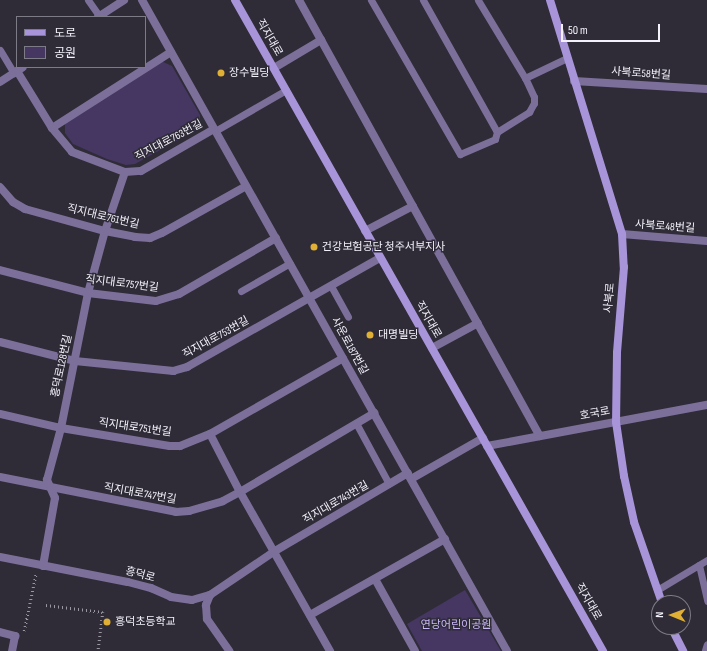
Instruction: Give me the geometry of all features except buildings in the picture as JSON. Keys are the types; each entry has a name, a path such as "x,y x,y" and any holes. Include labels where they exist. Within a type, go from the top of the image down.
{"street":[{"path":"100,16 124,0"},
{"name":"사운로187번길","path":"142,0 508,651"},
{"name":"직지대로","path":"235,0 603,651"},
{"path":"299,0 540,436"},
{"name":"사북로","path":"550,0 622,234 624,267 617,353 616,422 624,476 634,522 659,595"},
{"path":"274,68 321,40"},
{"path":"52,128 171,52"},
{"path":"0,82 18,70"},
{"name":"직지대로763번길","path":"18,70 52,128 72,152 125,172 141,171 215,130"},
{"name":"사북로58번길","path":"574,81 707,89"},
{"name":"흥덕로128번길","path":"40,566 56,498 47,480 61,428 88,293 105,231 125,172"},
{"name":"직지대로761번길","path":"0,187 13,202 25,209 105,231 135,237 150,238 162,233 246,186"},
{"path":"365,231 413,206"},
{"name":"사북로48번길","path":"622,234 707,241"},
{"name":"직지대로757번길","path":"0,270 88,293 156,301 165,300 179,294 276,238"},
{"name":"직지대로753번길","path":"0,342 74,361 173,372 187,367 380,258"},
{"path":"432,348 478,323"},
{"name":"직지대로751번길","path":"0,414 61,428 170,446 180,446 210,434 343,358"},
{"name":"호국로","path":"485,442 540,436 707,405"},
{"name":"직지대로747번길","path":"0,477 176,512 204,508 240,492 374,413"},
{"path":"210,434 240,492 275,551 330,651"},
{"name":"직지대로743번길","path":"210,595 275,551 389,484 485,442"},
{"path":"310,615 445,539"},
{"name":"흥덕로","path":"0,557 128,582 151,588 171,597 192,600 210,595"},
{"path":"375,579 415,651"},
{"path":"210,595 206,605 207,619 229,651"},
{"path":"0,632 19,637 12,651"},
{"path":"676,635 683,651"}],"lane":[{"path":"88,0 98,16"},
{"path":"371,0 460,154 495,139 497,132 532,109 534,98 524,78 478,0"},
{"path":"423,0 497,132"},
{"name":"직지대로763번길","path":"0,50 16,68"},
{"path":"524,78 567,58"},
{"name":"직지대로763번길","path":"215,130 286,90"},
{"path":"240,291 290,263"},
{"path":"331,286 348,318"},
{"path":"356,423 389,484"},
{"path":"657,590 707,560"},
{"path":"699,565 707,601"}],"path":[{"path":"19,637 40,566"},
{"path":"46,605 103,612 98,651"}],"green space":[{"path":"161,61 172,66 200,115 200,128 135,164 126,165 107,159 73,144 65,133 65,122"},
{"name":"연당어린이공원","path":"465,590 501,651 422,651 407,624"}],"place":[{"name":"장수빌딩","path":"221,73"},
{"name":"건강보험공단 청주서부지사","path":"314,247"},
{"name":"대명빌딩","path":"370,335"},
{"name":"흥덕초등학교","path":"107,622"}]}
